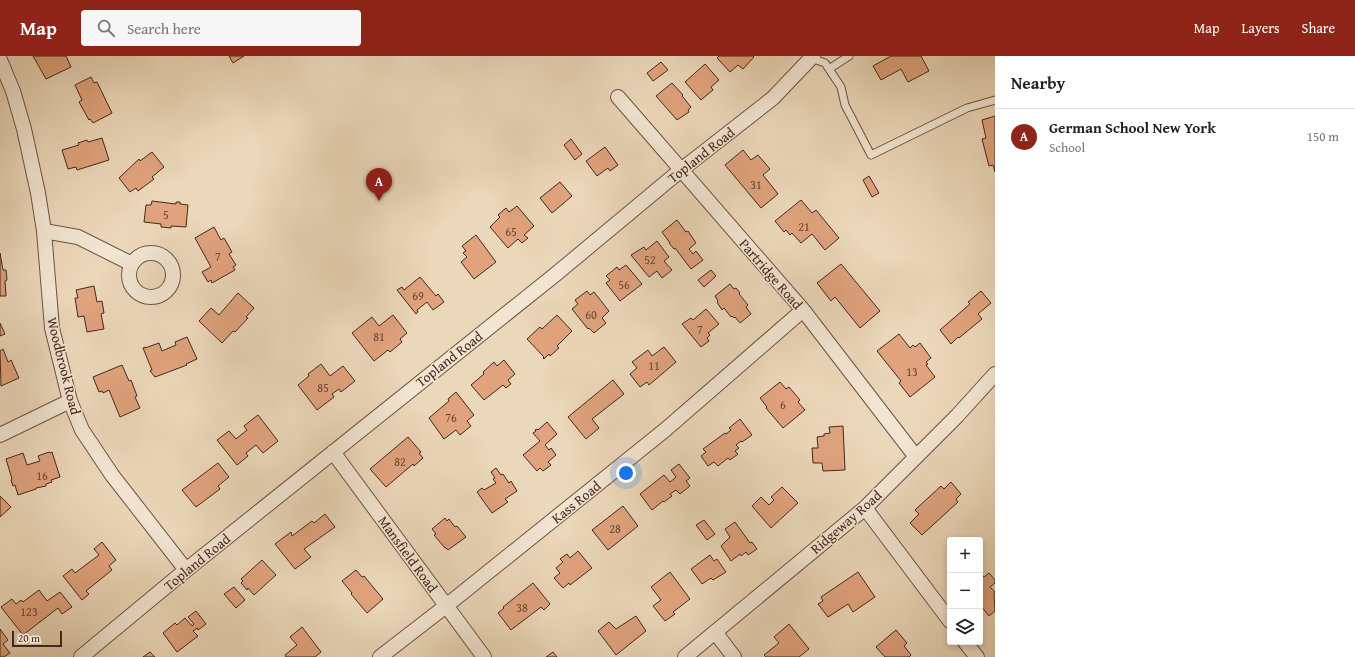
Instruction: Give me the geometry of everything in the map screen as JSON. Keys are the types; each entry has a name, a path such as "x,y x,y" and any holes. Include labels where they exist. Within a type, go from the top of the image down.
{"street":[{"name":"Topland Road","path":"81,657 186,570 556,274 681,170 773,98 812,57"},
{"name":"Woodbrook Road","path":"0,60 24,129 38,193 44,231 52,328 70,401 82,430 108,469 186,570"},
{"name":"Partridge Road","path":"618,97 803,310 916,457"},
{"path":"44,231 78,237 132,264"},
{"name":"Kass Road","path":"380,657 446,606 665,430 803,310"},
{"name":"Ridgeway Road","path":"685,657 865,508 957,416 995,374"},
{"path":"0,435 70,401"},
{"name":"Mansfield Road","path":"333,452 484,657"},
{"path":"865,508 947,618"},
{"path":"715,632 734,657"},
{"path":"967,645 977,657"}],"lane":[{"path":"828,69 849,56"},
{"path":"812,57 825,63 841,87 845,106 871,155 967,108 995,100"}],"building":[{"path":"33,56 66,56 71,67 46,79"},
{"path":"229,56 244,56 233,63"},
{"path":"719,56 754,57 743,69 738,65 730,72 717,58"},
{"path":"891,56 921,56 929,71 908,82 901,69 881,80 873,66"},
{"path":"661,62 668,70 653,81 647,73"},
{"path":"705,64 719,80 711,87 713,90 701,100 685,82"},
{"path":"91,77 94,83 97,82 112,113 93,123 90,119 89,120 79,102 82,100 75,85"},
{"path":"672,83 691,107 688,110 689,112 677,120 656,96"},
{"path":"995,116 995,172 993,165 989,166 982,139 986,138 982,120"},
{"path":"102,138 109,160 77,170 76,167 68,169 62,150 79,145 78,143 87,140 88,142"},
{"path":"571,139 582,154 575,160 564,145"},
{"path":"605,147 618,165 610,171 608,168 597,176 586,161"},
{"path":"743,150 751,160 758,155 770,169 763,175 778,194 761,208 725,165"},
{"path":"152,152 164,167 152,177 154,179 138,191 136,188 130,192 119,178 139,159 140,161"},
{"path":"869,176 879,193 872,197 863,180"},
{"path":"560,182 572,196 552,213 540,198"},
{"path":"801,200 812,213 816,210 839,238 825,250 812,234 801,243 792,233 790,235 786,230 784,232 775,221"},
{"path":"152,201 176,204 176,202 180,202 180,204 188,205 186,227 161,227 161,224 144,222 146,205 151,205"},
{"path":"517,206 534,226 524,235 528,238 522,243 518,239 508,248 490,227 500,217 498,215 506,208 509,212"},
{"path":"677,220 686,232 688,231 696,243 689,249 693,254 696,251 703,260 691,269 675,248 674,249 669,243 662,232"},
{"path":"214,227 221,240 224,238 232,252 229,254 236,265 233,267 235,270 212,283 211,280 208,282 202,272 211,267 195,238"},
{"path":"476,235 496,262 474,279 461,262 467,257 463,253 466,251 462,246"},
{"path":"657,241 669,257 664,261 672,270 662,278 657,271 649,277 631,255 644,247 646,250"},
{"path":"0,253 3,270 6,270 6,296 0,296"},
{"path":"841,264 880,311 860,328 835,297 831,301 817,283"},
{"path":"626,265 642,284 620,301 606,283 610,280 606,276 617,267 619,270"},
{"path":"711,270 716,276 704,287 698,280"},
{"path":"420,277 436,296 438,294 444,302 433,310 427,302 417,310 418,312 416,314 397,290 402,287 404,290"},
{"path":"730,284 740,293 739,294 748,305 746,307 751,314 740,323 735,317 731,317 724,308 722,310 715,296"},
{"path":"94,286 97,302 102,301 104,313 101,314 104,329 87,332 84,316 78,317 75,298 78,298 76,290"},
{"path":"587,291 590,295 594,292 609,311 602,318 606,323 594,333 589,328 588,329 572,309 578,304 575,300"},
{"path":"981,291 991,303 978,314 982,319 951,344 940,330 970,304 968,302"},
{"path":"238,293 254,308 246,317 248,318 222,343 199,321 211,308 219,315"},
{"path":"706,309 719,324 708,333 710,335 707,338 709,341 701,347 682,324 691,318 693,320"},
{"path":"393,315 407,333 400,339 402,342 390,352 388,350 374,361 352,333 372,317 379,326"},
{"path":"557,315 572,331 557,346 559,348 544,359 544,357 527,339 540,327 542,329"},
{"path":"0,323 5,334 0,336"},
{"path":"899,334 910,348 913,345 915,347 920,343 931,358 926,362 928,364 926,365 935,377 910,397 899,383 901,381 877,351"},
{"path":"187,337 197,359 186,364 187,365 155,377 150,371 152,370 143,348 159,343 162,351 176,345 175,342"},
{"path":"664,347 676,362 649,385 647,382 640,387 630,374 637,368 632,362 648,350 652,356"},
{"path":"3,349 8,362 11,360 19,378 1,386 0,351"},
{"path":"504,360 515,374 508,380 511,384 506,388 503,385 484,400 471,385 484,374 483,372 494,362 497,366"},
{"path":"321,364 330,376 343,366 355,381 341,392 339,389 332,394 334,397 317,410 298,385 309,376 308,374"},
{"path":"122,365 129,381 131,380 137,396 135,397 140,408 120,417 109,390 103,393 102,391 99,392 93,377"},
{"path":"613,380 624,394 592,419 599,428 586,439 568,417"},
{"path":"780,382 786,389 789,387 800,400 798,402 805,410 783,428 766,408 767,407 760,398"},
{"path":"456,392 474,415 467,421 471,426 460,435 456,430 444,439 429,418 449,401 448,399"},
{"path":"258,415 278,441 263,453 256,445 246,453 248,456 237,465 217,440 229,431 236,439 247,430 244,426"},
{"path":"740,419 752,435 736,445 739,448 735,451 738,454 730,460 728,458 718,466 714,462 708,466 701,456 706,452 703,449 731,430 729,428"},
{"path":"547,422 557,434 545,445 549,450 551,448 556,455 548,462 551,465 543,471 540,468 537,471 523,455 540,441 533,433"},
{"path":"843,426 845,470 823,471 822,463 813,463 812,448 818,448 817,437 830,433 829,427"},
{"path":"408,437 421,452 419,453 423,458 414,466 413,464 386,487 370,469"},
{"path":"52,452 60,477 51,480 52,482 46,484 46,486 18,495 15,485 13,486 11,480 12,479 6,459 23,453 27,465 40,461 38,456"},
{"path":"218,463 229,477 218,486 220,489 196,507 182,490"},
{"path":"679,464 690,478 686,481 690,486 680,494 676,490 670,494 672,496 652,510 640,494 664,475 670,482 676,477 671,470"},
{"path":"496,468 501,475 503,474 509,483 511,481 517,491 505,499 508,502 492,513 477,492 482,488 484,490 496,483 491,472"},
{"path":"951,482 961,494 956,499 958,502 922,535 910,523 919,514 915,510 941,486 944,489"},
{"path":"782,487 798,503 771,528 752,506 761,497 769,505 774,500 771,497"},
{"path":"0,496 11,507 0,517"},
{"path":"623,506 638,526 608,550 592,530"},
{"path":"325,514 335,527 304,549 311,557 295,569 275,544 291,532 292,536 312,521 314,523"},
{"path":"445,518 447,521 449,519 455,527 457,526 466,537 448,550 434,535 436,534 432,529"},
{"path":"704,520 715,534 707,540 696,525"},
{"path":"735,522 750,543 752,542 757,549 748,555 746,552 741,556 740,554 731,561 721,546 730,537 725,529"},
{"path":"102,542 116,560 109,566 112,570 86,591 89,594 82,600 63,576 72,569 75,573 99,555 94,549"},
{"path":"578,551 592,568 570,585 569,583 563,588 554,578 560,573 556,568 563,562 560,559 567,554 570,558"},
{"path":"710,555 714,561 717,559 726,572 713,580 711,578 702,584 691,569"},
{"path":"262,560 276,575 254,595 241,583 243,581 241,579"},
{"path":"356,570 362,577 364,576 383,599 367,613 342,581"},
{"path":"670,572 690,599 673,612 675,614 665,621 653,606 661,600 651,587"},
{"path":"858,572 875,597 853,612 848,604 828,617 818,604 823,601 821,597"},
{"path":"989,573 995,580 995,583 990,587 995,592 995,611 989,616 983,609 983,576 984,577"},
{"path":"533,583 550,604 544,610 541,607 511,630 498,613 504,608 503,607"},
{"path":"234,587 245,600 236,608 224,594"},
{"path":"39,590 47,601 60,592 72,607 62,614 58,608 23,635 1,607 12,599 16,604 21,600 23,602"},
{"path":"196,611 206,624 198,630 197,628 193,631 198,636 177,652 163,633 175,623 177,625 185,618 192,626 194,624 188,617"},
{"path":"636,616 646,631 616,655 598,631 609,622 616,629"},
{"path":"789,624 809,649 799,657 766,657 764,655 779,643 774,637"},
{"path":"302,627 321,652 315,657 286,657 285,655 297,645 290,637"},
{"path":"0,629 8,640 3,644 10,653 4,657 0,657"},
{"path":"896,630 907,643 904,646 911,655 909,657 885,657 876,647"},
{"path":"150,652 155,657 143,657"},
{"path":"553,652 557,657 546,657"}],"place":[{"name":"German School New York","path":"379,201"}]}
